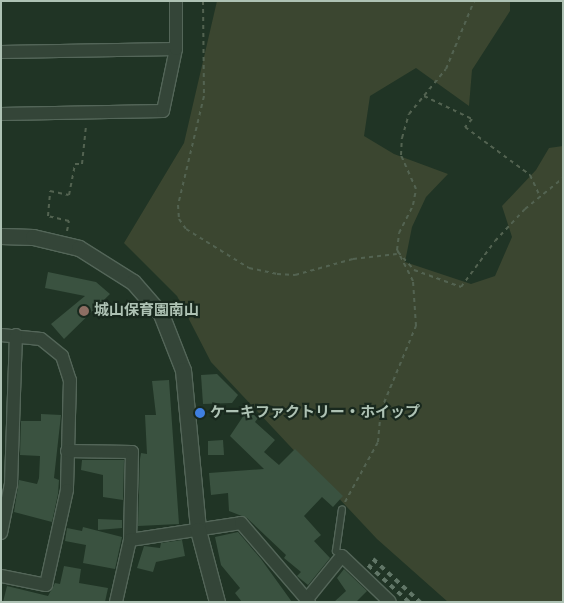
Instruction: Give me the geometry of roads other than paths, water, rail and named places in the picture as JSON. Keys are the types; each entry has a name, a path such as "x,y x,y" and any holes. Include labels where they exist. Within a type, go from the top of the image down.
{"street":[{"path":"1,114 163,111 176,49 176,1"},
{"path":"1,52 176,49"},
{"path":"1,236 33,237 79,248 134,282 161,314 183,370 198,530 217,602"},
{"path":"1,335 41,339 62,356 70,380 67,490 46,585 1,576"},
{"path":"1,534 12,484 16,335"},
{"path":"68,451 132,452 130,540 116,602"},
{"path":"130,540 246,525 308,600 342,556 390,602"}],"lane":[{"path":"342,509 336,551 342,556"}],"railway":[{"path":"373,559 420,602"},
{"path":"368,565 409,602"}],"place":[{"name":"城山保育園南山","path":"84,311"},
{"name":"ケーキファクトリー・ホイップ","path":"200,413"}]}
